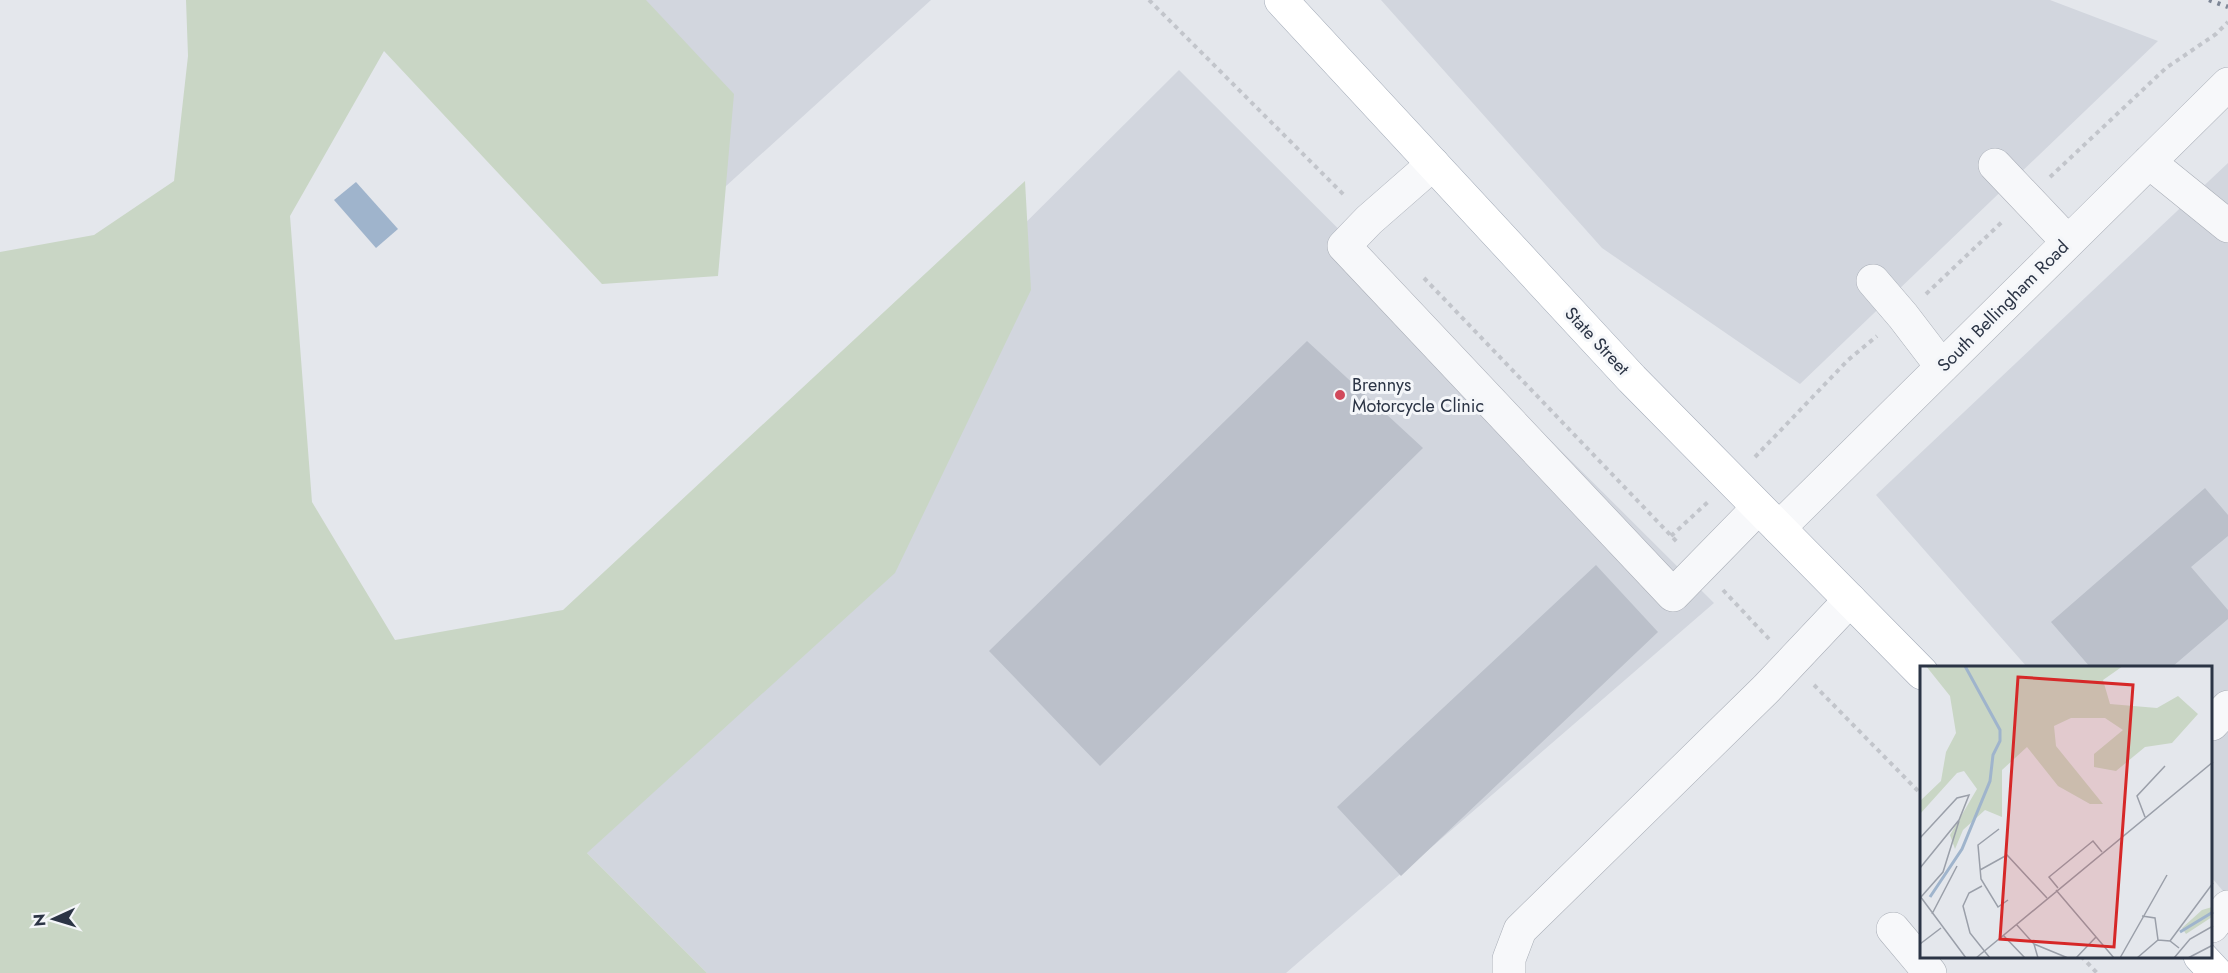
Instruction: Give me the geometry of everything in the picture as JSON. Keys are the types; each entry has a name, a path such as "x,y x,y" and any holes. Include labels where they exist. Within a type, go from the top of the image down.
{"main road":[{"name":"State Street","path":"1281,0 1632,380 1920,671"},
{"path":"2201,958 2216,973"}],"street":[{"name":"South Bellingham Road","path":"1433,164 1369,220 1344,246 1673,594 1769,518 1942,367 2228,84"},
{"path":"2149,162 2228,226"},
{"path":"1995,165 2068,242"},
{"path":"1873,281 1942,367"},
{"path":"1509,973 1509,959 1520,930 1766,689 1850,600"},
{"path":"2213,722 2228,707"},
{"path":"2213,924 2228,907"},
{"path":"1893,929 1930,973"}],"path":[{"path":"1671,536 1732,481 1848,360 1903,316 2166,68 2216,34 2228,22"},
{"path":"2082,958 2097,973"}],"shaded area":[{"path":"441,0 931,0 649,256"},
{"path":"1381,0 2050,0 2158,41 1800,384 1602,248"},
{"path":"1179,70 1714,603 1286,973 707,973 540,806 774,473"},
{"path":"2228,163 2228,897 2213,879 2213,666 2026,666 1876,495"}],"green space":[{"path":"186,0 646,0 734,94 718,276 602,284 384,51 290,216 312,502 395,640 563,610 1025,181 1031,290 895,573 587,853 707,973 0,973 0,252 94,235 174,181 188,56"}],"water":[{"path":"356,182 398,229 376,248 334,200"}],"building":[{"path":"1307,341 1423,448 1100,766 989,651"},
{"path":"2205,488 2228,515 2228,536 2191,567 2228,610 2228,619 2173,666 2089,666 2051,622"},
{"path":"1596,565 1658,632 1401,876 1337,807"}],"railway":[{"path":"2209,0 2228,7"}],"place":[{"name":"Brennys Motorcycle Clinic","path":"1340,395"}]}
